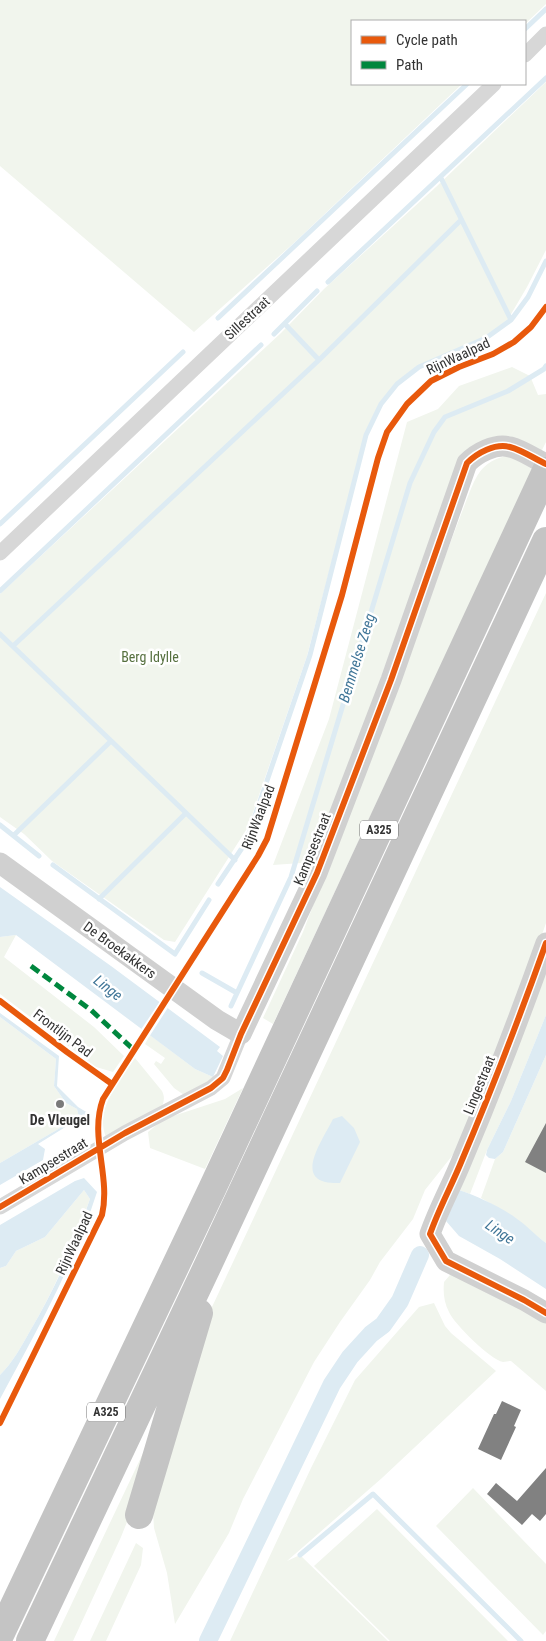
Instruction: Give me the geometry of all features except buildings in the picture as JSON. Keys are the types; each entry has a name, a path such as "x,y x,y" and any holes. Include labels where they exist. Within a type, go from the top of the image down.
{"highway":[{"name":"A325","path":"0,1635 220,1172 546,472"},
{"name":"A325","path":"30,1641 546,541"},
{"path":"139,1516 197,1323 208,1265"}],"street":[{"path":"526,54 546,34"},
{"name":"Sillestraat","path":"0,553 493,85"},
{"name":"Kampsestraat","path":"0,1207 125,1133 211,1088 223,1078 241,1034 317,873 391,680 467,463 476,454 495,448 509,447 546,464"},
{"name":"De Broekakkers","path":"0,863 216,1020 241,1034"},
{"name":"Lingestraat","path":"546,943 521,1014 462,1162 436,1215 430,1234 446,1261 546,1313"}],"green space":[{"path":"0,0 546,0 546,4 526,23 526,20 351,20 351,85 461,85 295,242 194,332 0,166"},
{"name":"Berg Idylle","path":"546,82 546,250 507,321 486,336 419,365 397,383 380,404 365,434 307,656 248,827 175,942 164,940 52,861 24,834 0,817 0,594 281,333 324,289 436,187"},
{"path":"512,367 530,376 538,395 546,394 546,442 541,452 520,442 456,468 315,862 273,865 329,719 407,422 438,409 459,386"},
{"path":"509,455 534,466 273,1024 263,1018 303,932 472,486 485,466"},
{"path":"546,593 546,923 509,1030 463,1142 425,1190 413,1219 380,1262 370,1280 314,1362 243,1499 229,1533 175,1624 167,1573 154,1528 153,1512 190,1354"},
{"path":"16,935 4,957 94,1027 124,1056 113,1072 96,1067 0,994 0,937"},
{"path":"546,965 546,1015 511,1101 487,1150 470,1194 459,1190"},
{"path":"0,1017 56,1059 54,1086 66,1103 77,1109 79,1117 0,1163"},
{"path":"150,1035 195,1069 213,1077 210,1083 184,1095 174,1088 154,1064 156,1061 161,1064 165,1058 145,1044"},
{"path":"546,1055 546,1243 502,1210 481,1198 495,1159 503,1152"},
{"path":"135,1058 162,1091 164,1099 162,1107 106,1137 103,1126 106,1105"},
{"path":"243,1088 205,1169 150,1148 148,1132 164,1119 225,1099"},
{"path":"84,1190 90,1199 63,1266 48,1299 23,1343 13,1360 0,1375 0,1268 6,1266 16,1251 45,1237"},
{"path":"459,1272 546,1321 546,1391 511,1361 503,1362 490,1355 473,1341 452,1318 445,1301 444,1282 450,1275"},
{"path":"434,1303 445,1326 451,1333 496,1371 382,1478 287,1561 300,1555 388,1641 230,1641 311,1468 355,1380 419,1307"},
{"path":"153,1432 141,1487 121,1537 73,1641 54,1641"},
{"path":"473,1488 546,1564 546,1631 543,1635 436,1526"},
{"path":"377,1509 508,1641 390,1641 314,1566"},
{"path":"136,1543 143,1548 141,1565 106,1641 90,1641"}],"water":[{"name":"Linge","path":"0,887 220,1047 217,1051 223,1056 213,1077 195,1069 16,935 0,937"},
{"path":"0,1013 59,1056 57,1086 78,1107 88,1113 38,1144 45,1149 43,1160 0,1185 0,1163 79,1117 77,1109 66,1103 54,1086 56,1059 0,1017"},
{"path":"546,1015 546,1055 503,1152 495,1159 489,1158 486,1155 487,1150 511,1101"},
{"path":"342,1116 354,1128 360,1142 340,1183 325,1182 316,1177 313,1170 313,1161 333,1119"},
{"path":"84,1178 97,1192 88,1219 66,1272 0,1399 0,1375 16,1354 48,1299 71,1250 90,1199 84,1190 45,1237 16,1251 6,1266 0,1268 0,1225 75,1181"},
{"name":"Linge","path":"459,1190 502,1209 546,1243 546,1289 500,1259 459,1236 446,1221"}],"pier":[{"path":"161,1000 169,1006 149,1037 140,1031"}],"waterway":[{"path":"526,28 546,9"},
{"path":"328,282 546,78"},
{"path":"218,318 466,85"},
{"path":"441,178 511,320"},
{"path":"13,646 319,360 461,220"},
{"path":"218,884 246,842 310,655 366,435 381,404 397,384 419,367 486,338 511,320 528,297 546,261"},
{"path":"274,334 317,291"},
{"path":"285,324 319,360"},
{"path":"0,591 261,345"},
{"path":"0,524 183,352"},
{"name":"Bemmelse Zeeg","path":"231,1006 291,877 410,483 434,432 445,417 508,391 546,366"},
{"path":"0,634 235,860"},
{"path":"14,835 111,741"},
{"path":"99,899 186,813"},
{"path":"0,825 39,856"},
{"path":"53,865 175,954 209,900"},
{"path":"202,973 237,993"},
{"path":"208,1641 332,1384 350,1357 371,1334 383,1325 400,1301 420,1255"},
{"path":"300,1555 373,1494 521,1641"}],"marked path":[{"path":"31,966 91,1010 134,1050"}],"cycle path":[{"name":"RijnWaalpad","path":"0,1423 102,1215 104,1186 98,1128 99,1113 103,1099 267,839 342,595 378,458 387,432 407,404 431,381 459,367 493,354 514,342 531,327 546,307"},
{"path":"0,1207 125,1133 211,1088 223,1078 241,1034 317,873 391,680 467,463 487,450 504,446 519,450 546,464"},
{"path":"546,943 495,1079 430,1234 446,1261 546,1313"},
{"name":"Frontlijn Pad","path":"0,1001 112,1084"}],"place":[{"name":"De Vleugel","path":"60,1104"}]}
